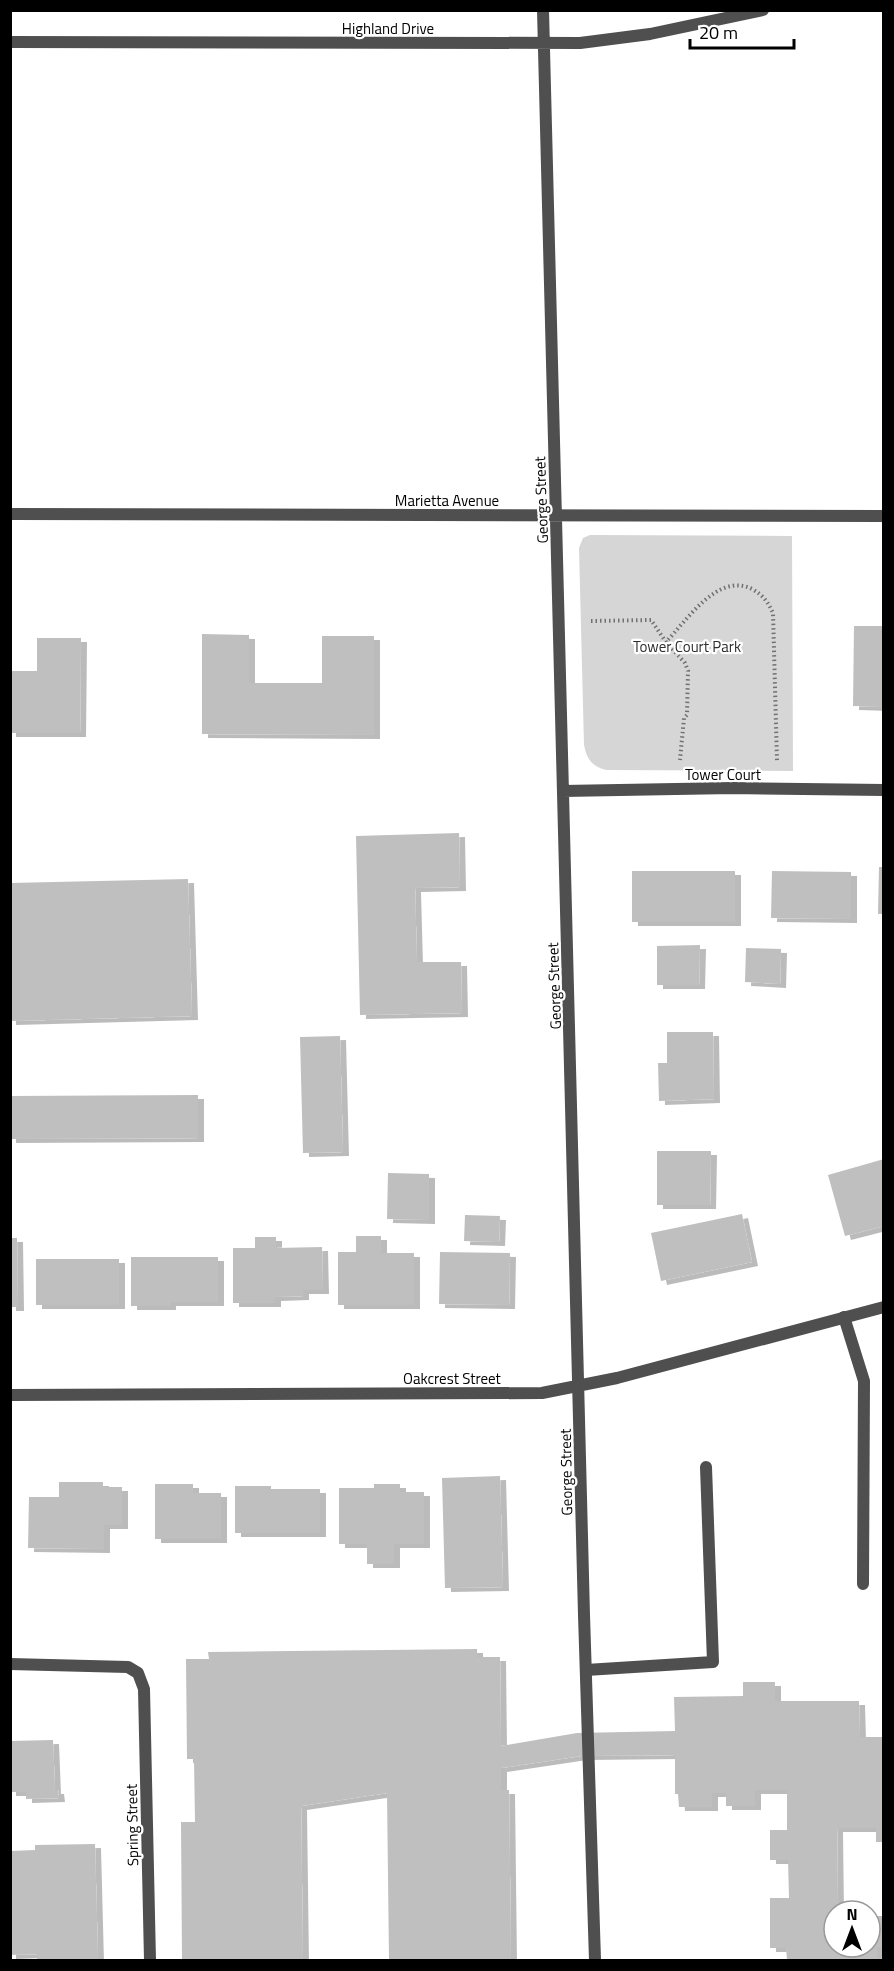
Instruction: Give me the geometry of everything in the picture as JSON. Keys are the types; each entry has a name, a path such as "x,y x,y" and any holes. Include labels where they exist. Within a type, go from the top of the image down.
{"street":[{"name":"George Street","path":"543,10 595,1960"},
{"name":"Highland Drive","path":"10,42 580,43 622,38 763,10"},
{"name":"Marietta Avenue","path":"10,514 884,516"},
{"name":"Tower Court","path":"563,791 732,788 884,790"},
{"name":"Oakcrest Street","path":"10,1395 542,1393 617,1378 884,1307"},
{"path":"844,1317 864,1382 863,1584"},
{"path":"586,1670 713,1662 706,1467"},
{"name":"Spring Street","path":"10,1664 128,1667 138,1673 144,1689 150,1960"}],"path":[{"path":"666,642 706,599 726,586 742,584 768,601 774,613 777,761"},
{"path":"591,621 651,620 666,642 685,663 687,715 684,718 680,760"}],"green space":[{"name":"Tower Court Park","path":"590,535 792,536 793,771 606,770 591,762 584,745 579,548 583,538"}],"building":[{"path":"854,626 884,626 884,707 853,706"},
{"path":"202,634 249,635 249,683 322,683 322,636 374,636 374,735 202,734"},
{"path":"37,638 81,638 80,733 10,733 10,671 37,671"},
{"path":"459,833 460,887 415,888 417,962 461,962 462,1013 360,1015 356,836"},
{"path":"879,867 884,867 884,914 878,914"},
{"path":"632,871 735,871 735,922 632,922"},
{"path":"772,871 851,872 851,919 771,918"},
{"path":"188,879 192,1016 10,1021 10,883"},
{"path":"700,945 699,985 657,985 657,946"},
{"path":"746,948 781,949 780,984 745,982"},
{"path":"667,1032 713,1032 714,1099 659,1101 658,1063 667,1063"},
{"path":"340,1036 343,1152 303,1153 300,1037"},
{"path":"198,1095 198,1138 10,1139 10,1096"},
{"path":"657,1151 711,1151 710,1205 657,1205"},
{"path":"884,1159 884,1226 845,1236 828,1175"},
{"path":"388,1173 429,1174 429,1220 387,1219"},
{"path":"742,1214 752,1262 661,1281 651,1233"},
{"path":"465,1215 500,1216 499,1242 464,1241"},
{"path":"356,1236 381,1236 381,1253 414,1253 414,1305 338,1305 338,1252 356,1252"},
{"path":"255,1237 276,1237 276,1248 322,1247 323,1290 303,1290 303,1296 275,1297 275,1303 233,1303 233,1248 255,1248"},
{"path":"10,1238 17,1238 18,1307 10,1307"},
{"path":"440,1252 510,1253 509,1305 439,1304"},
{"path":"131,1257 218,1257 218,1302 170,1302 170,1306 131,1306"},
{"path":"36,1259 119,1259 119,1305 36,1305"},
{"path":"500,1476 503,1587 445,1588 442,1478"},
{"path":"59,1482 103,1482 103,1487 122,1487 122,1525 104,1525 104,1549 28,1548 29,1497 59,1497"},
{"path":"155,1484 193,1484 193,1493 221,1493 221,1539 155,1539"},
{"path":"374,1484 400,1484 400,1492 424,1492 424,1544 394,1544 394,1564 367,1564 367,1544 339,1544 339,1488 374,1488"},
{"path":"235,1486 320,1489 320,1533 235,1533"},
{"path":"477,1649 477,1657 500,1657 501,1746 577,1733 675,1731 674,1697 743,1696 743,1682 775,1682 775,1701 859,1701 860,1737 884,1737 884,1842 876,1842 876,1828 837,1828 838,1899 822,1899 822,1959 877,1960 787,1960 786,1948 770,1948 770,1898 789,1898 788,1860 770,1860 770,1830 787,1830 787,1790 755,1790 755,1806 726,1806 726,1793 712,1793 712,1807 679,1807 678,1794 675,1794 675,1755 581,1756 501,1768 501,1790 509,1790 511,1960 389,1960 387,1793 301,1806 303,1960 182,1960 181,1822 195,1822 194,1759 187,1759 186,1659 209,1659 208,1652"},
{"path":"53,1740 55,1790 58,1790 59,1798 26,1799 26,1792 10,1792 10,1741"},
{"path":"95,1844 98,1959 37,1960 37,1954 10,1955 10,1851 35,1850 35,1845"},
{"path":"882,1916 884,1916 884,1947 882,1947"}]}
